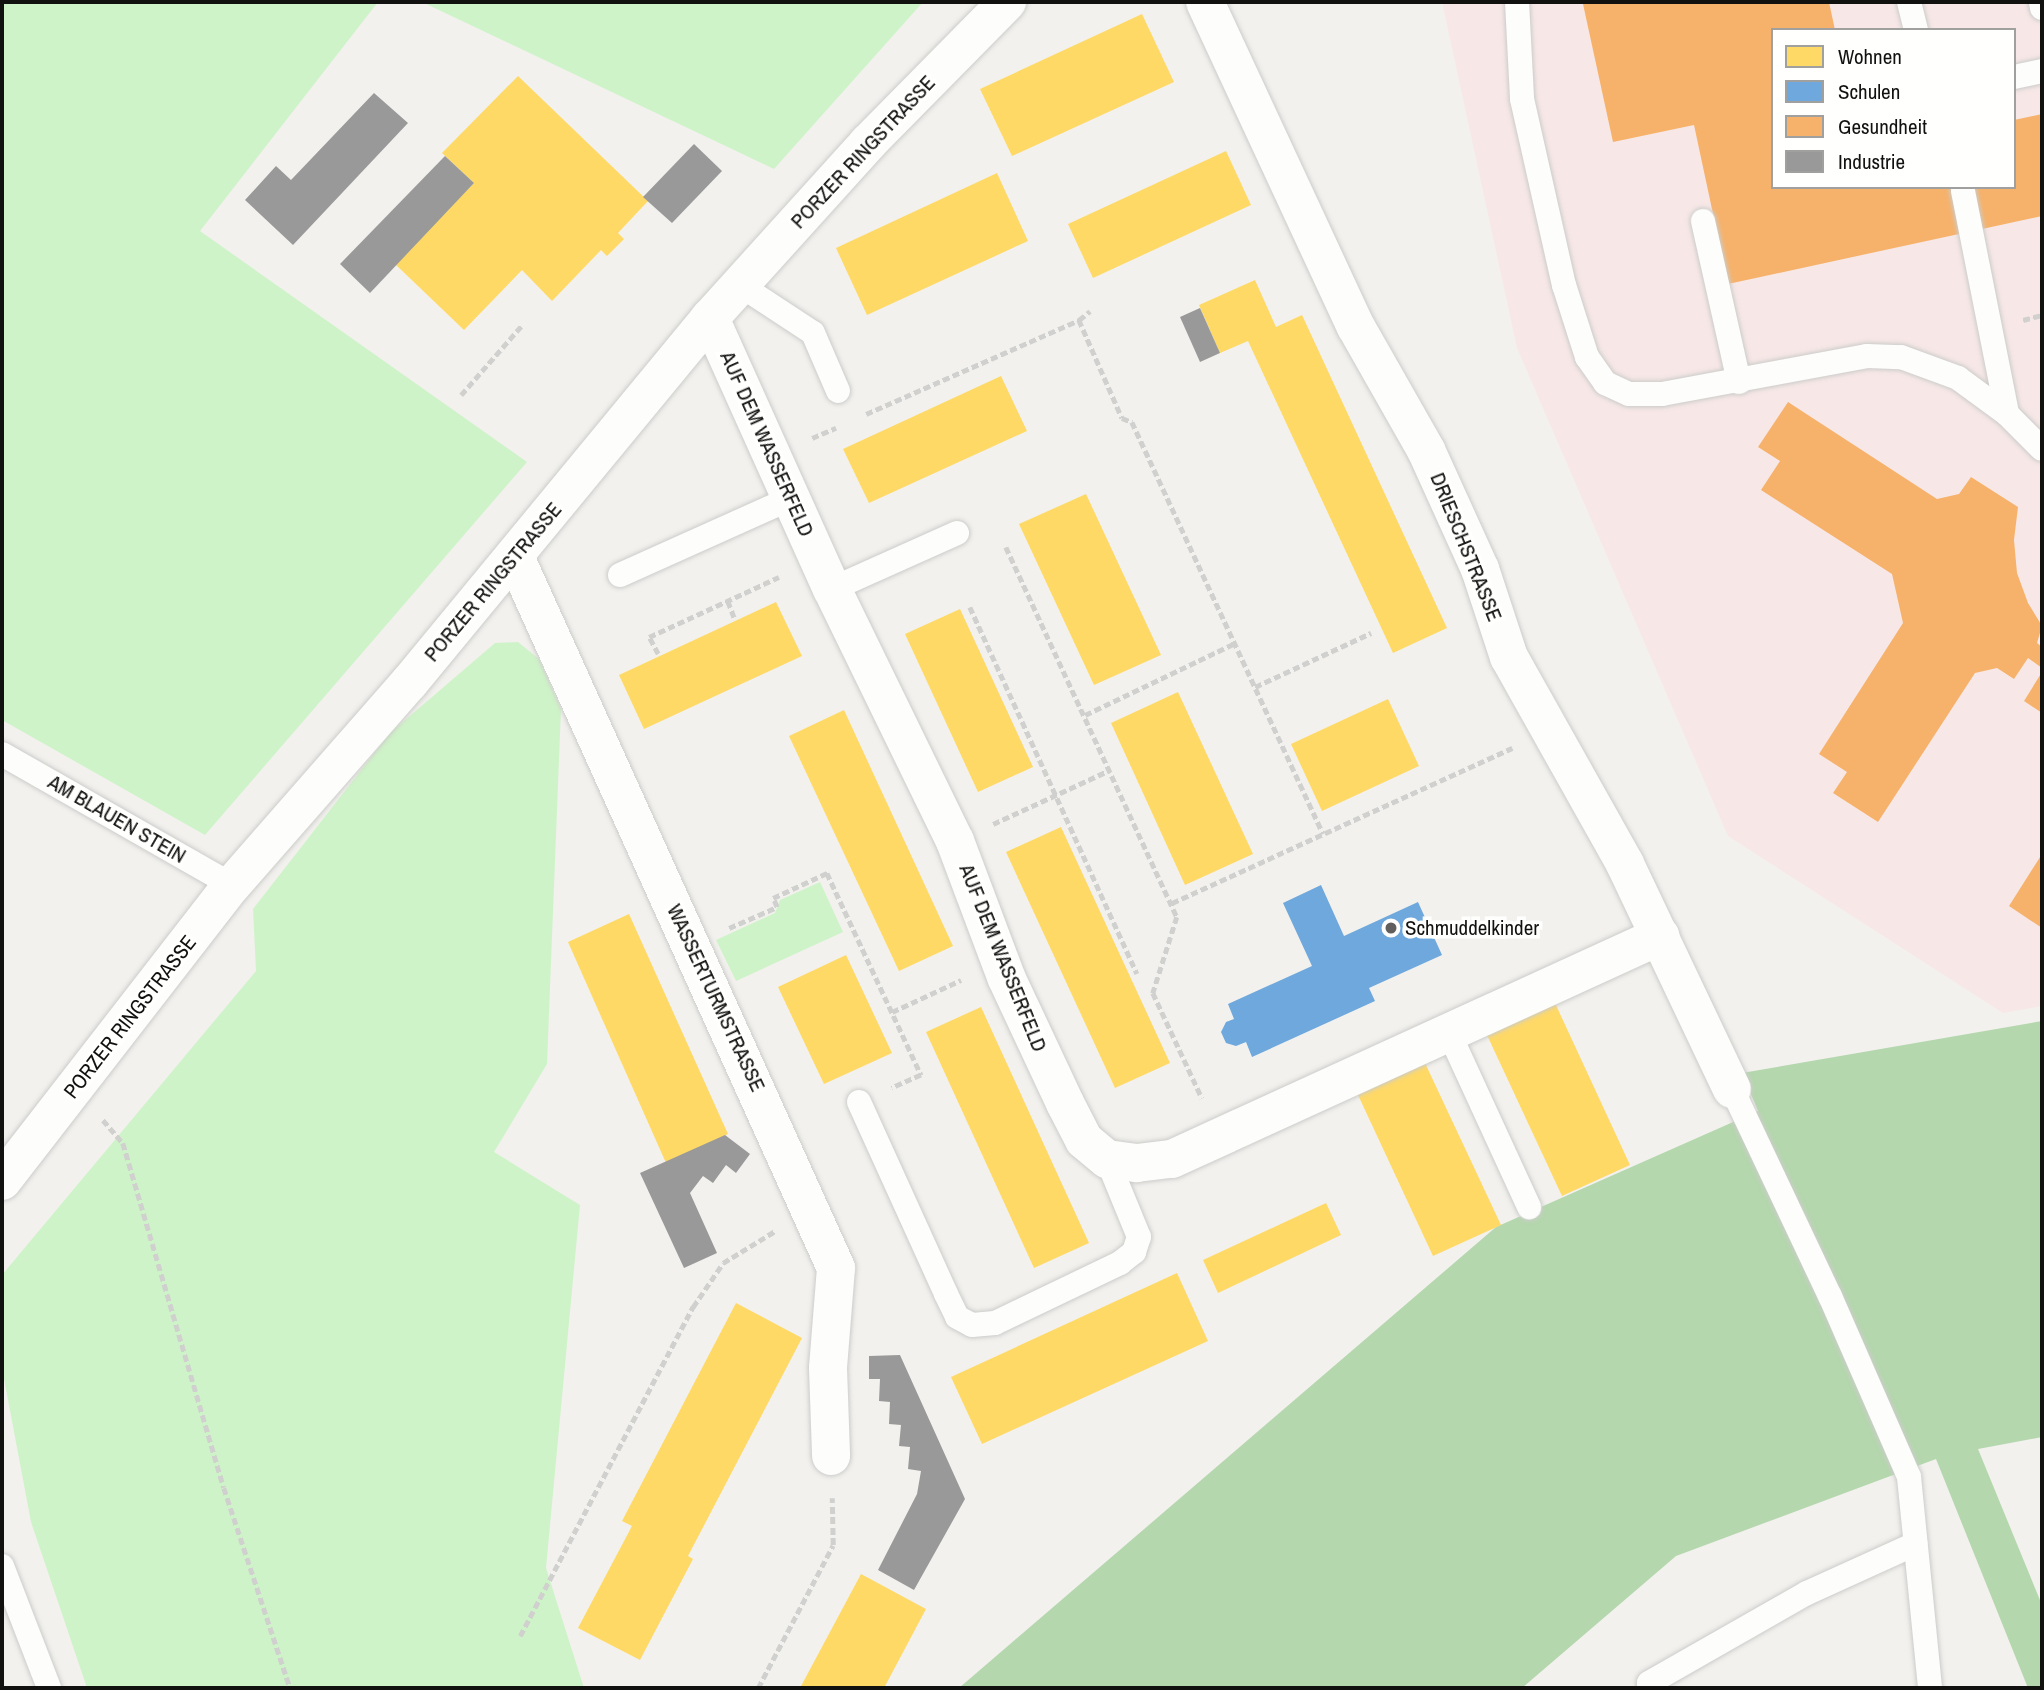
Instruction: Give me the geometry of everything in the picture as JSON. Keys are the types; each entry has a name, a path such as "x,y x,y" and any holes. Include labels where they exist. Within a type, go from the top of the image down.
{"street":[{"name":"PORZER RINGSTRASSE","path":"2,1181 232,886 515,557 710,318 869,143 1007,2"},
{"name":"DRIESCHSTRASSE","path":"1205,2 1356,327 1426,450 1480,569 1509,657 1660,936 1732,1089"},
{"name":"AUF DEM WASSERFELD","path":"710,318 825,574 955,841 1001,962 1084,1140 1107,1159"},
{"name":"WASSERTURMSTRASSE","path":"515,557 812,1208 836,1268 828,1368 831,1456"},
{"path":"1107,1159 1137,1163 1171,1159 1660,936"}],"lane":[{"path":"1517,2 1522,99 1564,285 1587,357 1605,383 1629,394 1662,394 1867,356 1901,357 1958,378 2007,414 2042,449"},
{"path":"1909,2 1916,28"},
{"path":"2041,2 2042,8"},
{"path":"2016,77 2042,71"},
{"path":"1963,191 2007,414"},
{"path":"1703,221 1738,382"},
{"path":"740,285 813,332 838,391"},
{"path":"620,575 791,498"},
{"path":"825,574 957,533"},
{"name":"AM BLAUEN STEIN","path":"2,754 232,886"},
{"path":"1450,1032 1529,1207"},
{"path":"1732,1089 1830,1296 1909,1478 1930,1688"},
{"path":"859,1102 957,1317 972,1325 995,1323 1121,1263 1134,1252 1139,1237 1107,1159"},
{"path":"1650,1688 1650,1683 1807,1593 1915,1544"},
{"path":"2,1566 49,1688"}],"path":[{"path":"862,416 1079,320 1090,310"},
{"path":"1079,320 1122,418 1132,422 1323,834"},
{"path":"461,395 523,324"},
{"path":"772,456 849,422"},
{"path":"1006,547 1172,903 1177,917 1153,993 1220,1137"},
{"path":"658,654 649,637 728,601 825,574"},
{"path":"728,601 736,619"},
{"path":"970,607 1138,974"},
{"path":"1255,687 1371,632"},
{"path":"1085,715 1234,643"},
{"path":"1172,903 1550,730"},
{"path":"955,841 1110,770"},
{"path":"692,944 777,907 773,898 827,873 921,1075 859,1102"},
{"path":"892,1012 1001,962"},
{"path":"75,1086 123,1143 224,1488 290,1688"},
{"path":"520,1636 693,1307 723,1263 812,1208"},
{"path":"758,1688 833,1545 831,1456"}],"shaded area":[{"path":"1442,2 2042,2 2042,1006 2003,1013 1728,836 1517,348"}],"green space":[{"path":"2,2 378,2 200,231 527,462 205,835 2,720"},
{"path":"422,2 923,2 774,169"},
{"path":"518,642 539,659 561,709 547,1064 494,1152 580,1205 546,1568 584,1688 87,1688 31,1522 2,1368 2,1275 256,971 253,909 390,733 495,643"},
{"path":"820,882 843,932 736,981 716,940 775,913 780,900"},
{"path":"2042,1021 2042,1437 1978,1449 2042,1605 2042,1688 2028,1688 1936,1459 1676,1556 1522,1688 959,1688 1496,1227 1758,1111 1742,1073"}],"building: Wohnen":[{"path":"1142,14 1174,82 1012,156 980,89"},
{"path":"518,76 648,201 618,233 624,239 607,256 601,250 552,301 522,270 464,330 395,264 474,183 442,153"},
{"path":"1226,151 1251,205 1093,278 1068,224"},
{"path":"997,173 1028,241 867,315 836,248"},
{"path":"1255,280 1276,327 1302,315 1447,628 1393,653 1248,341 1220,353 1199,305"},
{"path":"1001,376 1027,431 869,503 843,449"},
{"path":"1086,494 1161,655 1094,685 1019,524"},
{"path":"776,602 802,656 644,729 619,675"},
{"path":"960,609 1033,767 978,792 905,634"},
{"path":"1178,692 1253,854 1185,885 1111,723"},
{"path":"1388,699 1419,766 1322,811 1291,744"},
{"path":"844,710 953,946 899,971 789,736"},
{"path":"1061,827 1170,1063 1115,1088 1006,852"},
{"path":"629,914 728,1134 666,1163 568,942"},
{"path":"846,955 892,1053 824,1084 778,987"},
{"path":"1555,1003 1630,1165 1562,1196 1487,1035"},
{"path":"981,1007 1089,1243 1034,1268 926,1032"},
{"path":"1425,1063 1501,1225 1433,1256 1358,1095"},
{"path":"1326,1203 1341,1235 1218,1293 1203,1260"},
{"path":"1177,1273 1208,1341 982,1444 951,1377"},
{"path":"736,1303 802,1338 688,1556 693,1559 640,1660 578,1628 632,1526 622,1521"},
{"path":"861,1574 926,1609 884,1688 800,1688"}],"building: Schulen":[{"path":"1321,885 1344,936 1418,902 1442,955 1369,988 1375,1001 1252,1057 1246,1042 1236,1046 1226,1043 1221,1032 1226,1022 1234,1019 1228,1004 1312,966 1283,903"}],"building: Gesundheit":[{"path":"1829,2 1835,28 1771,28 1771,189 2016,189 2016,120 2042,114 2042,216 1728,284 1694,125 1613,142 1583,4"},
{"path":"1788,402 1937,499 1959,494 1971,477 2018,507 2014,540 2017,573 2028,603 2042,626 2037,643 2042,647 2042,668 2028,658 2014,679 1997,668 1975,673 1878,822 1833,793 1847,772 1819,754 1903,623 1892,574 1761,490 1780,461 1758,447"},
{"path":"2042,672 2042,713 2024,701"},
{"path":"2042,854 2042,928 2009,906"}],"building: Industrie":[{"path":"374,93 408,123 293,245 245,200 276,166 291,180"},
{"path":"694,144 722,171 672,223 643,197"},
{"path":"445,156 474,183 370,293 340,264"},
{"path":"1200,308 1220,353 1200,362 1180,317"},
{"path":"725,1135 750,1154 736,1173 726,1165 713,1183 703,1176 690,1193 717,1253 684,1268 640,1173"},
{"path":"900,1355 965,1499 914,1590 878,1570 917,1494 921,1471 908,1469 910,1447 899,1446 901,1425 889,1424 890,1402 879,1401 880,1379 869,1379 869,1356"}],"place":[{"name":"Schmuddelkinder","path":"1391,928"}]}
